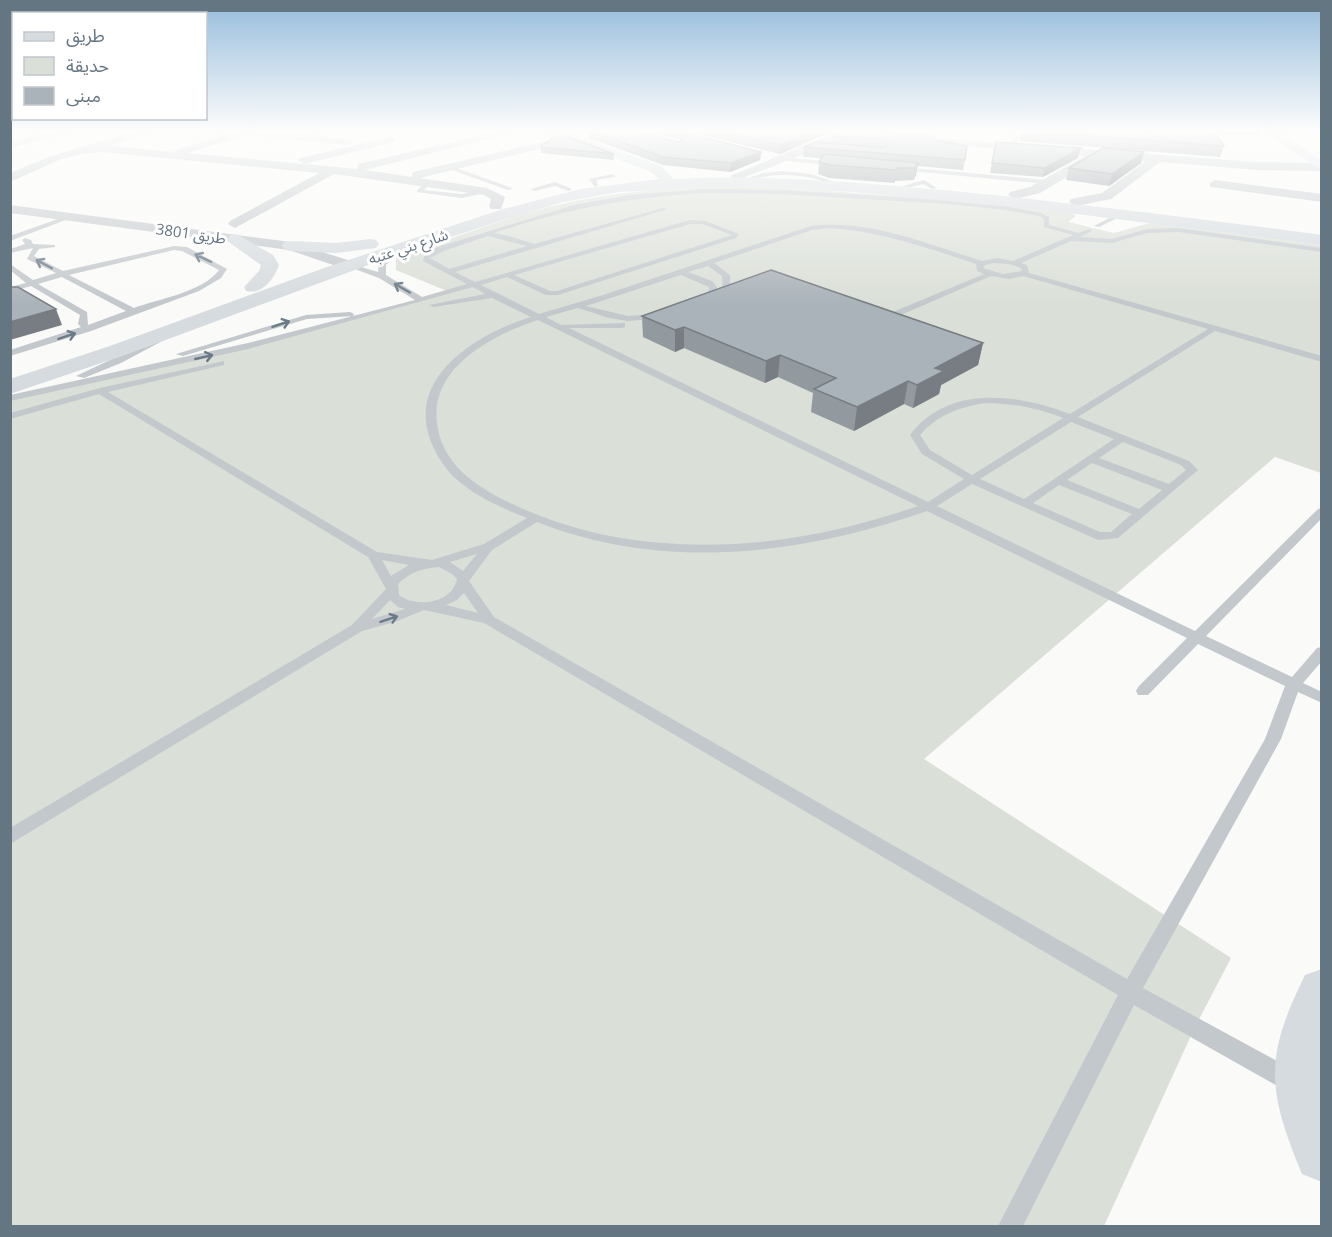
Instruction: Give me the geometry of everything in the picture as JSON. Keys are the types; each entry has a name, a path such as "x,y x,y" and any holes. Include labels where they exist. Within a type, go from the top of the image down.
{"main road":[{"name":"شارع بني عتبه","path":"19,390 175,330 380,243 496,206 569,189"},
{"name":"شارع بني عتبه","path":"10,373 253,286 403,247 595,189"},
{"name":"شارع بني عتبه","path":"861,189 985,198 1273,226 1300,226 1321,230"},
{"name":"شارع بني عتبه","path":"942,189 1015,195 1037,193 1076,202 1217,226 1322,240"},
{"path":"1217,226 1321,230"},
{"path":"235,231 267,259 270,265 267,273 253,286"},
{"path":"291,246 336,248 380,243"},
{"path":"1322,991 1312,1009 1300,1046 1301,1086 1310,1128 1322,1154"}],"street":[{"path":"235,231 303,189"},
{"path":"469,189 498,196 496,206"},
{"path":"1037,193 1041,189"},
{"path":"1076,202 1106,196 1116,189"},
{"path":"1251,189 1322,198"},
{"name":"طريق 3801","path":"10,209 86,219 235,231 268,244 280,253 330,265"},
{"path":"268,244 291,246 330,265"}],"lane":[{"path":"422,189 419,191 462,196 487,192"},
{"path":"1322,250 1178,230 1147,231 1113,241 1075,237 1046,226 1047,218 1023,211 850,195 739,191 666,193 594,203 545,215 484,235 428,255 426,259 493,295 562,326 1322,698"},
{"path":"449,272 665,209"},
{"path":"1097,226 1127,211"},
{"path":"10,240 69,216"},
{"path":"86,219 50,232 32,245 30,257 133,311"},
{"path":"10,398 19,390 189,361 379,312 690,222 703,222 736,234 558,293 549,293 508,275"},
{"path":"1023,274 1026,272 1024,267 1014,263 1000,261 982,263 856,227 836,225 811,228 579,306 539,315 490,336 457,361 443,376 433,392 430,409 431,428 438,448 452,468 474,487 534,519 583,534 633,543 686,548 740,548 793,544 842,535 887,523 929,506 1212,330"},
{"path":"1014,263 1089,231"},
{"path":"484,235 501,235 535,247"},
{"path":"10,240 25,240 32,245"},
{"path":"10,251 32,245 53,246"},
{"path":"382,276 382,264 403,247"},
{"path":"10,290 62,274 178,248 223,268 218,276 195,289 88,329 10,353"},
{"path":"709,263 726,274 727,296"},
{"path":"982,263 978,267 990,274 1011,276 1023,274 1212,330 1322,359"},
{"path":"330,265 382,276 421,300"},
{"path":"13,271 84,314 105,317 124,315"},
{"path":"681,272 713,287 712,296 693,306"},
{"path":"885,319 990,274"},
{"path":"10,416 100,390 293,344 430,305 493,295"},
{"path":"579,306 607,316 625,319 653,318 669,314"},
{"path":"19,390 59,384 175,355 306,317 379,312"},
{"path":"84,314 82,324 88,329"},
{"path":"562,326 655,324"},
{"path":"59,384 118,361 175,330"},
{"path":"100,390 374,555 450,566 460,574 489,620"},
{"path":"985,400 1038,405 1120,439 1191,466 1193,470 1114,536 1107,537 1090,533 971,479 921,447 915,435 925,421 964,403 985,400"},
{"path":"1024,504 1120,439"},
{"path":"1091,459 1171,489"},
{"path":"1059,481 1141,514"},
{"path":"1143,691 1322,511"},
{"path":"357,628 391,589 400,574 488,547 534,519"},
{"path":"10,837 357,628 442,603 458,593 463,580 488,547"},
{"path":"374,555 393,596 403,604 426,606 489,620 1131,992 1301,1086"},
{"path":"1010,1227 1131,992 1273,740 1293,685 1322,651"}],"green space":[{"path":"677,189 788,189 897,196 1072,213 1076,216 1068,222 1114,233 1150,223 1321,245 1321,473 1275,457 924,759 1231,958 1194,1029 1104,1226 11,1226 10,400 281,338 447,291 396,270 396,258 513,217 553,206 595,197"}],"building":[{"path":"771,270 983,343 935,368 944,371 917,385 908,381 857,407 814,389 836,378 780,355 766,361 684,327 675,330 642,316"},
{"path":"10,287 18,287 56,309 10,322"}]}
